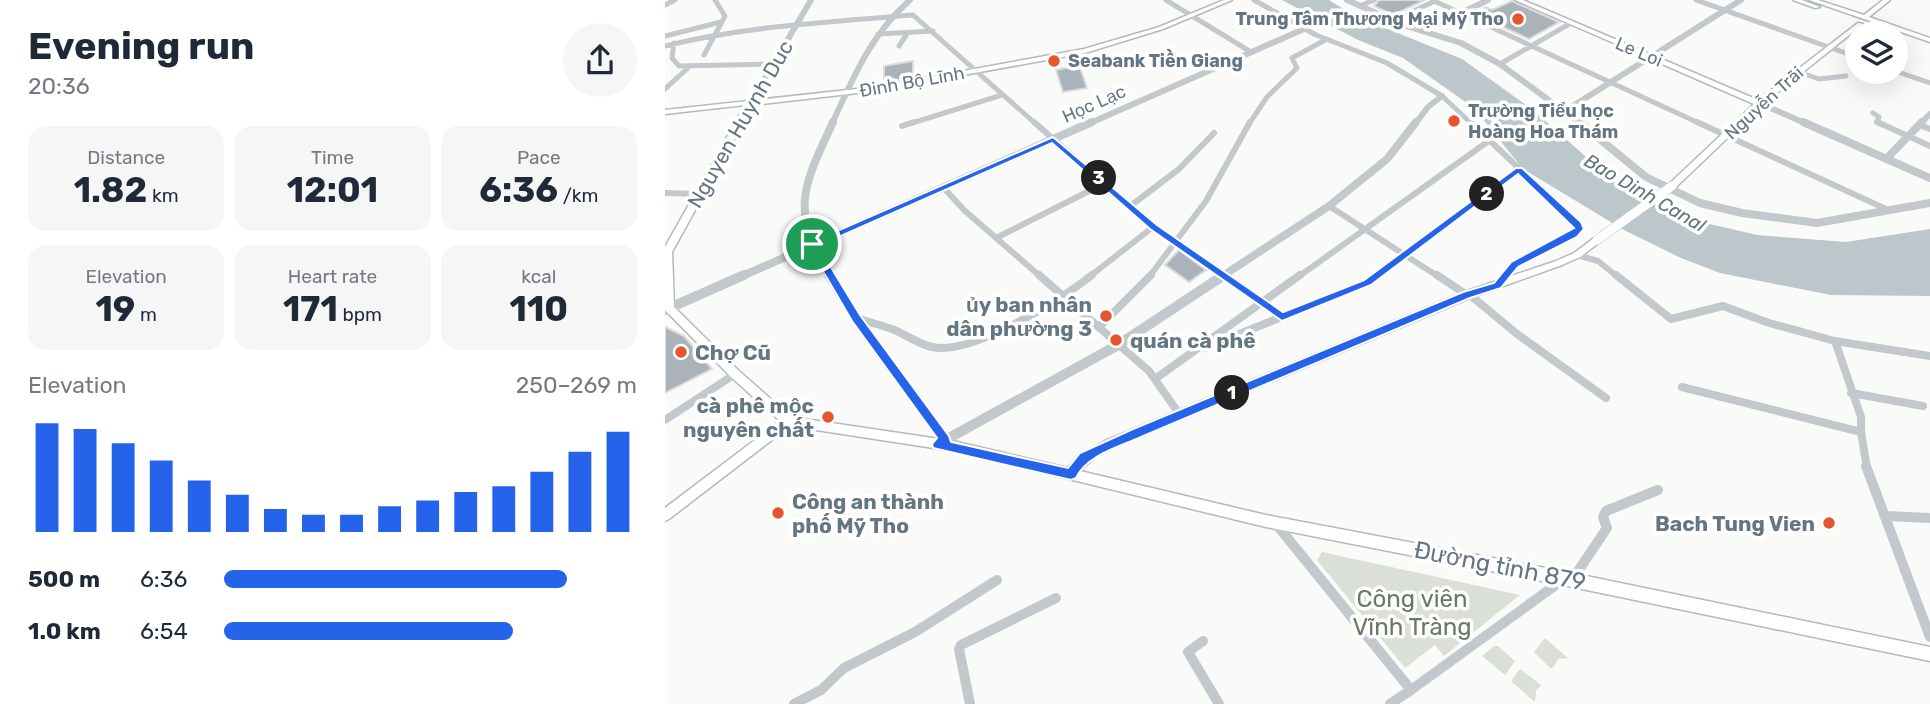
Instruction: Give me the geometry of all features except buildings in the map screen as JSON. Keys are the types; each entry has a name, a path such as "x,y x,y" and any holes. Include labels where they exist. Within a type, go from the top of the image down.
{"main road":[{"name":"Đinh Bộ Lĩnh","path":"665,112 845,93 1086,51 1155,29 1229,0"},
{"name":"Le Loi","path":"1518,0 1759,103"},
{"path":"1796,0 1863,21"},
{"path":"1812,0 1863,21"},
{"name":"Nguyễn Trãi","path":"1863,21 1887,0"},
{"name":"Nguyễn Trãi","path":"1071,474 1076,464 1084,457 1180,415 1468,295 1577,255 1672,187 1759,103 1845,35"},
{"path":"1908,36 1930,43"},
{"path":"1908,38 1930,43"},
{"name":"Nguyen Huynh Duc","path":"667,309 667,252 751,102"},
{"path":"665,515 788,421 734,374 667,309"},
{"name":"Đường tỉnh 879","path":"788,421 941,442 1276,523 1568,579 1930,654"}],"street":[{"path":"665,5 675,0"},
{"path":"704,55 725,14 715,0"},
{"name":"Nguyen Huynh Duc","path":"751,102 811,0"},
{"path":"910,0 890,17 878,34 845,93 807,188 803,216 806,233 856,318 941,442 1118,345 1329,206 1387,159 1428,107 1442,96"},
{"path":"1166,0 1251,52"},
{"path":"1254,0 1304,29 1355,53 1387,63 1442,96 1577,224 1579,229 1573,235 1514,265 1498,285"},
{"path":"1347,0 1392,21 1445,37 1500,64 1565,111 1646,177 1700,202 1742,213 1817,223 1930,203"},
{"path":"1360,6 1374,0"},
{"path":"1461,13 1488,0"},
{"path":"1696,0 1845,53"},
{"path":"1565,111 1741,0"},
{"path":"1392,21 1433,1 1887,209"},
{"path":"665,46 713,35 798,24 913,15 1153,227 1282,317"},
{"path":"665,36 721,22"},
{"path":"1500,64 1571,23"},
{"path":"666,27 673,34"},
{"name":"Học Lạc","path":"667,309 1304,29"},
{"path":"878,34 933,31"},
{"path":"899,46 907,34"},
{"path":"1099,327 1132,297 1199,212 1264,100 1297,68 1291,58 1327,39"},
{"path":"674,43 672,58 676,65 689,67 773,64"},
{"path":"665,89 689,67"},
{"path":"1799,72 1819,79 1845,76"},
{"path":"1908,75 1930,83"},
{"path":"902,126 1002,95"},
{"path":"1759,103 1930,178"},
{"path":"1873,113 1879,117 1878,123 1930,146"},
{"path":"1886,159 1930,114"},
{"path":"1920,125 1930,129"},
{"path":"1129,207 1179,169 1215,133"},
{"path":"1155,379 1490,140"},
{"path":"1190,354 1368,282 1519,170"},
{"path":"996,238 1105,183"},
{"path":"943,187 996,238 1155,379 1180,415"},
{"path":"665,193 698,194"},
{"path":"1329,206 1408,254 1468,295 1606,398"},
{"path":"856,318 892,329 932,347 960,347 1013,324 1064,296 1153,227"},
{"path":"1577,255 1598,261 1671,318 1723,306 1769,323 1835,341 1930,356"},
{"path":"1835,341 1861,417 1861,452 1869,477 1887,516 1930,637"},
{"path":"665,421 734,374"},
{"path":"1682,387 1861,432"},
{"path":"1851,394 1923,406"},
{"path":"1390,704 1568,579 1607,528 1603,517 1606,511 1658,490"},
{"path":"1887,516 1930,518"},
{"path":"1276,523 1411,690"},
{"path":"794,704 821,690 844,668 915,632 997,580"},
{"path":"970,704 959,649 961,645 1056,598"},
{"path":"1203,640 1188,652 1219,704"}],"green space":[{"name":"Công viên Vĩnh Tràng","path":"1322,552 1520,595 1444,656 1435,645 1405,668 1317,560"},
{"path":"1545,638 1568,658 1558,659 1553,668 1534,652"},
{"path":"1494,646 1498,646 1515,661 1505,675 1482,656"},
{"path":"1520,669 1541,685 1536,691 1535,702 1511,681"}],"shaded area":[{"path":"1282,0 1329,0 1353,15 1462,59 1533,110 1602,171 1684,218 1757,235 1846,242 1930,229 1930,296 1831,295 1720,273 1681,258 1624,230 1523,169 1474,108 1403,58 1358,40"}],"place":[{"name":"Trung Tâm Thương Mại Mỹ Tho","path":"1518,19"},
{"name":"Seabank Tiền Giang","path":"1054,61"},
{"name":"Trường Tiểu học Hoàng Hoa Thám","path":"1454,121"},
{"name":"ủy ban nhân dân phường 3","path":"1106,316"},
{"name":"quán cà phê","path":"1116,340"},
{"name":"Chợ Cũ","path":"681,352"},
{"name":"cà phê mộc nguyên chất","path":"828,417"},
{"name":"Công an thành phố Mỹ Tho","path":"778,513"},
{"name":"Bach Tung Vien","path":"1829,523"}],"route":[{"path":"1053,139 1153,227 1282,317 1368,282 1385,272 1519,170 1577,224 1579,229 1573,235 1514,265 1498,285 1467,295 1137,433 1084,457 1076,464 1071,474 938,444 945,440 856,318 812,244 1053,139"}],"water label":[{"name":"Bao Dinh Canal","path":"1645,193"}]}
